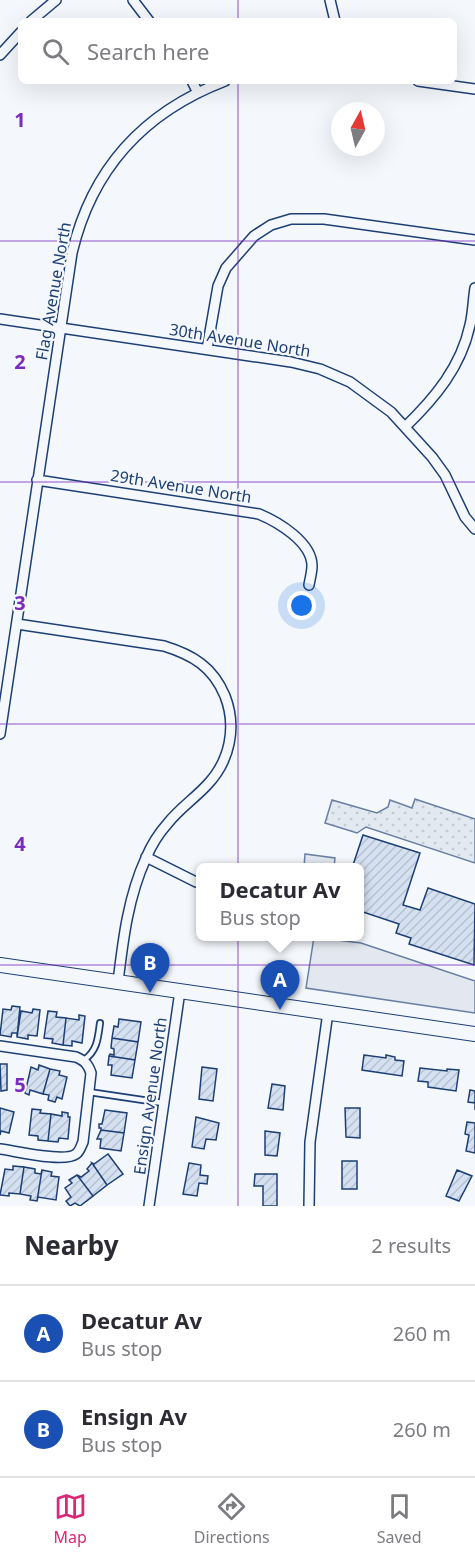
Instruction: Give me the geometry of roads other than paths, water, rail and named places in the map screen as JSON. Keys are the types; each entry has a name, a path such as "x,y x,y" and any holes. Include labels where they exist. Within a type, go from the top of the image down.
{"street":[{"path":"35,18 56,0"},
{"path":"133,0 147,18"},
{"path":"330,0 334,18"},
{"path":"0,55 18,35"},
{"path":"194,84 198,93"},
{"name":"Flag Avenue North","path":"0,734 37,480 78,226 89,200 122,150 170,109 218,84"},
{"path":"439,84 475,89"},
{"path":"207,349 218,286 226,268 254,236 272,225 291,219 324,219 475,240"},
{"path":"405,427 442,387 455,366 470,326 475,288"},
{"name":"30th Avenue North","path":"0,319 291,362 320,369 350,382 392,412 432,456 445,475 465,517 475,529"},
{"name":"29th Avenue North","path":"37,480 260,514 276,521 291,532 306,550 312,564 309,585"},
{"path":"16,624 164,646 184,652 213,674 228,705 231,722 228,751 209,783 168,823 146,857 133,890 118,982"},
{"path":"146,857 196,882"},
{"path":"0,964 475,1034"},
{"name":"Ensign Avenue North","path":"149,1206 180,991"},
{"path":"309,1206 310,1142 328,1012"},
{"path":"0,1046 76,1057 89,1065 91,1073 81,1149 76,1155 62,1158 0,1149"}],"lane":[{"path":"84,1060 91,1055 95,1047 100,1023"},
{"path":"89,1092 163,1103"}],"place":[{"name":"Ensign Av","path":"150,993"},
{"name":"Decatur Av","path":"280,1010"}]}
